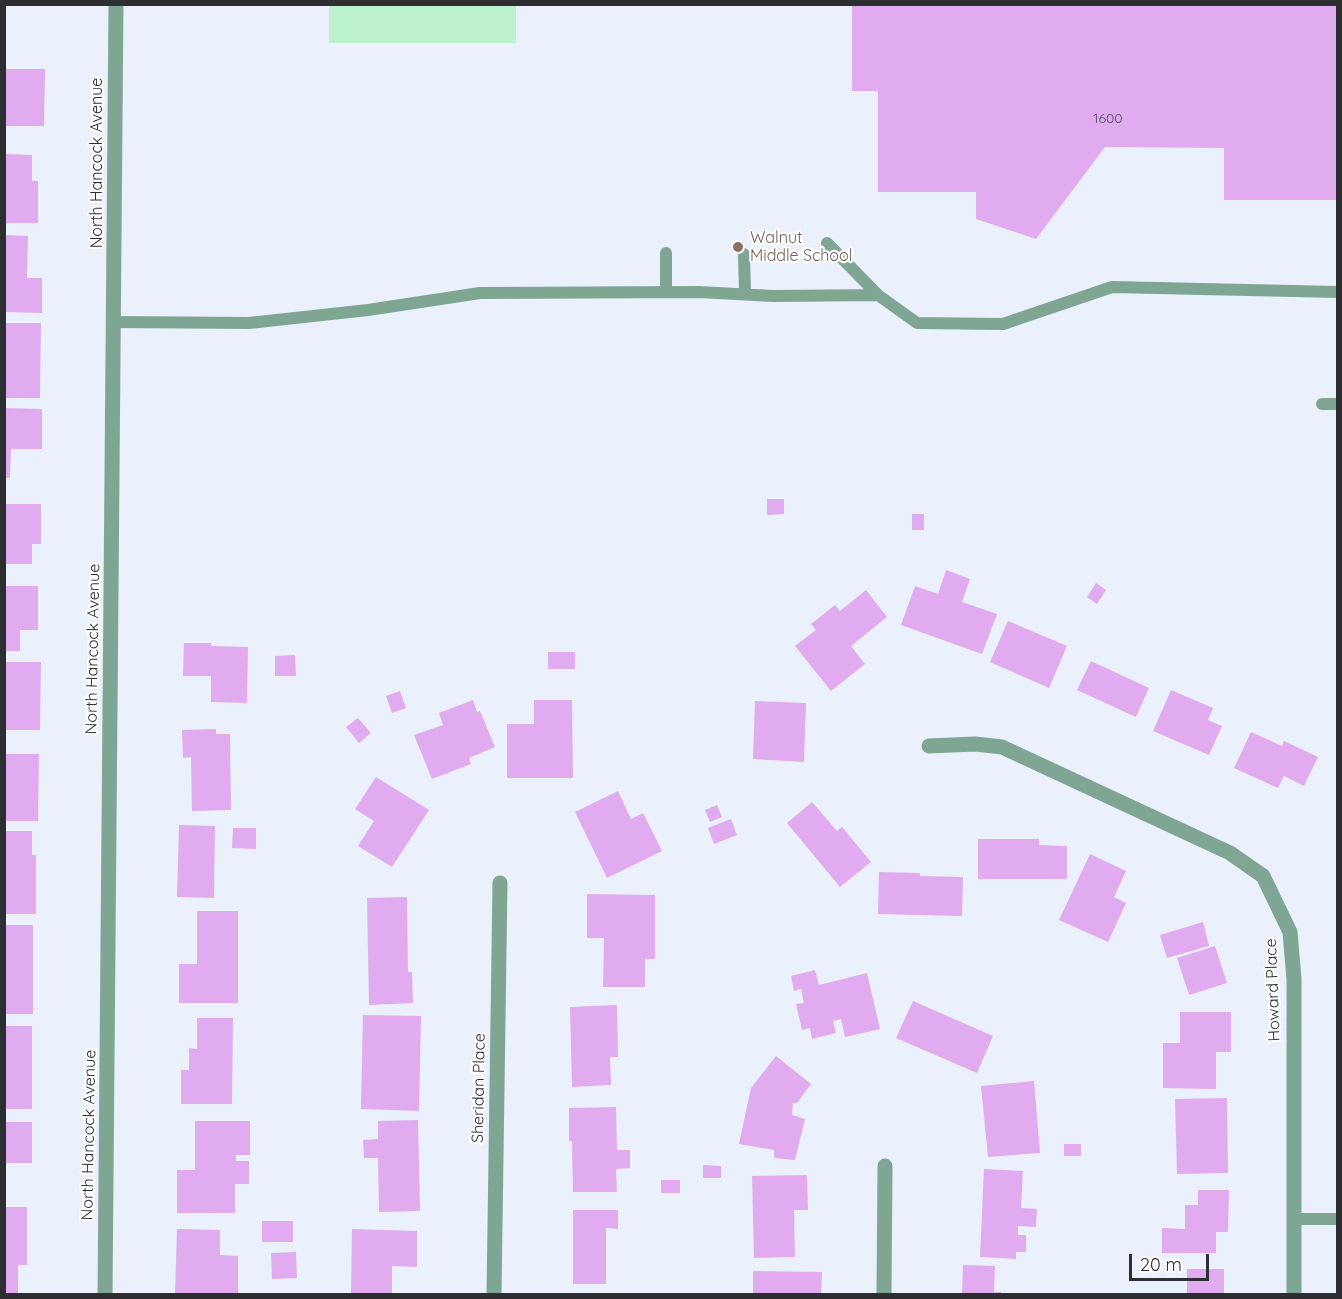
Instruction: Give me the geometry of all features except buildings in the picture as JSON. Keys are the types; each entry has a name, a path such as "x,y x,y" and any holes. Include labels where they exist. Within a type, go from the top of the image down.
{"street":[{"name":"North Hancock Avenue","path":"105,1294 116,4"},
{"name":"Howard Place","path":"928,746 975,744 1002,747 1230,853 1263,876 1290,932 1294,979 1293,1294"},
{"name":"Sheridan Place","path":"494,1294 500,883"},
{"path":"884,1294 885,1166"}],"lane":[{"path":"827,243 878,295 917,323 1003,324 1112,287 1338,292"},
{"path":"666,253 666,292"},
{"path":"744,254 745,293"},
{"path":"114,322 249,323 368,310 480,293 666,292 745,293 773,296 878,295"},
{"path":"1322,404 1338,404"},
{"path":"1294,1219 1338,1220"}],"green space":[{"path":"329,5 516,5 516,43 329,43"}],"place":[{"name":"Walnut Middle School","path":"738,247"}]}
